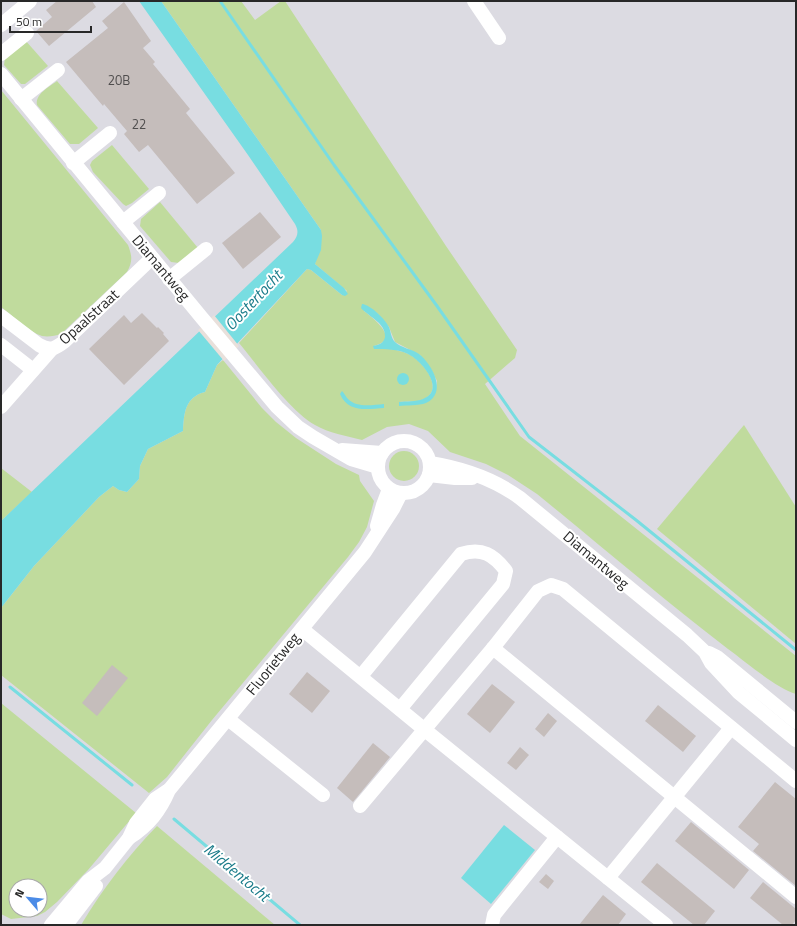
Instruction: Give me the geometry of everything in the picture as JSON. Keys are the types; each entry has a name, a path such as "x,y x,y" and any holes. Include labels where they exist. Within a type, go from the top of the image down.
{"street":[{"path":"1,25 30,1"},
{"path":"474,1 500,38"},
{"path":"1,54 27,33"},
{"path":"21,99 58,70"},
{"name":"Diamantweg","path":"1,74 242,366 288,418 309,434 351,459 378,467"},
{"path":"73,163 110,133"},
{"path":"123,222 160,193"},
{"path":"169,278 206,249"},
{"name":"Opaalstraat","path":"1,316 39,345 52,349 65,341 152,258"},
{"path":"1,345 33,370"},
{"path":"1,407 52,349"},
{"path":"401,441 409,441 417,444 428,456 430,469 423,485 418,489 407,493 395,491 382,482 378,467 382,453 387,447 401,441"},
{"name":"Diamantweg","path":"333,449 353,452 382,453"},
{"name":"Diamantweg","path":"430,469 455,478 481,478 503,486 520,498 643,599 705,652 717,657 796,722"},
{"name":"Fluorietweg","path":"66,925 96,886 105,868 129,838 136,823 145,811 155,799 169,790 365,552 374,536 383,505 395,491"},
{"path":"361,676 461,554 472,550 484,553 498,560 506,571 503,584 400,709"},
{"path":"360,806 493,648 538,590 551,585 563,590 796,781"},
{"path":"302,629 361,676 424,730 666,925"},
{"path":"493,648 796,897"},
{"name":"Diamantweg","path":"705,652 711,663 738,692 796,740"},
{"path":"228,719 323,795"},
{"path":"608,878 731,728"},
{"path":"492,925 494,915 558,837"},
{"name":"Fluorietweg","path":"51,925 88,881 105,868"}],"shaded area":[{"path":"1,1 796,1 796,925 1,925"}],"green space":[{"path":"161,1 241,1 255,20 281,1 285,1 446,246 517,350 515,358 485,384 520,436 796,656 796,694 770,681 680,611 537,494 508,475 486,464 450,452 428,431 409,424 387,427 362,440 320,428 295,409 239,343 307,269 311,270 342,295 347,291 315,264 321,230","holes":["365,305 378,314 389,327 395,342 420,355 431,369 437,381 436,390 433,397 415,405 399,402 423,400 431,394 433,383 424,367 410,355 393,349 374,349 374,346 382,343 385,339 385,334 379,324 364,311"]},
{"path":"25,40 48,66 25,84 21,84 4,65 5,58"},
{"path":"57,81 98,128 79,144 70,144 37,105 40,94"},
{"path":"1,90 128,245 130,252 131,262 127,272 61,334 42,336 37,334 1,307"},
{"path":"112,145 149,189 126,206 93,172 90,165 92,161"},
{"path":"160,202 198,248 179,263 171,262 140,226 141,219"},
{"path":"223,360 262,408 276,422 296,438 336,464 359,475 360,481 374,501 367,527 359,542 348,557 212,720 167,777 149,793 1,675 1,608 34,566 99,497 113,486 119,490 127,492 139,479 140,466 148,449 183,431 187,407 193,398 198,394 205,392 217,365"},
{"path":"744,425 796,507 796,644 657,529"},
{"path":"404,451 415,455 419,466 415,477 404,481 393,477 389,466 393,455"},
{"path":"1,468 32,492 1,521"},
{"path":"1,703 136,813 88,870 48,910 48,878 8,878 8,918 1,914"},
{"path":"157,826 275,925 81,925 116,873"}],"water":[{"name":"Oostertocht","path":"139,1 161,1 321,230 321,250 315,264 344,288 348,294 345,296 342,295 311,270 307,269 217,365 205,392 198,394 193,398 187,407 183,431 148,449 140,466 139,479 127,492 119,490 113,486 99,497 34,566 1,608 1,521 296,238 297,229 295,224"},
{"path":"362,304 369,307 384,320 389,327 395,342 400,346 419,354 429,364 436,378 437,386 436,393 433,398 426,403 399,406 399,402 420,400 430,395 433,389 432,382 429,375 419,362 408,354 396,350 374,349 373,346 384,341 385,332 380,324 361,308"},
{"path":"403,373 407,375 409,379 407,383 403,385 399,383 397,379 399,375"},
{"path":"342,391 348,399 356,404 384,404 384,408 365,409 353,407 343,400 340,394"},
{"path":"504,825 535,850 491,904 461,878"}],"pier":[{"path":"214,315 239,346 224,361 198,330"}],"building":[{"path":"57,1 92,1 96,7 49,46 36,31 52,17 46,10"},
{"path":"124,2 151,41 143,48 155,62 153,64 190,109 186,113 235,173 197,204 148,145 139,152 124,134 127,131 104,104 103,106 66,62 108,28 102,21"},
{"path":"260,212 281,237 243,269 222,243"},
{"path":"142,313 164,333 163,334 169,341 124,385 89,349 124,315 131,323"},
{"path":"112,665 128,678 97,716 82,703"},
{"path":"307,672 330,691 312,713 289,694"},
{"path":"492,684 515,702 490,733 467,714"},
{"path":"658,705 696,736 683,752 645,721"},
{"path":"548,713 557,721 544,737 535,729"},
{"path":"373,743 390,757 353,802 337,788"},
{"path":"520,747 529,755 516,770 507,763"},
{"path":"775,782 796,799 796,886 753,851 759,844 738,827"},
{"path":"691,822 749,870 734,889 675,841"},
{"path":"657,863 715,911 704,925 694,925 641,882"},
{"path":"546,874 554,881 548,889 539,882"},
{"path":"763,882 796,909 796,920 792,925 783,925 750,898"},
{"path":"603,895 626,914 618,925 579,925"}],"waterway":[{"path":"220,1 334,165 437,306 529,437 636,520 796,650"},
{"name":"Middentocht","path":"10,687 132,785"},
{"name":"Middentocht","path":"174,819 300,925"}]}
